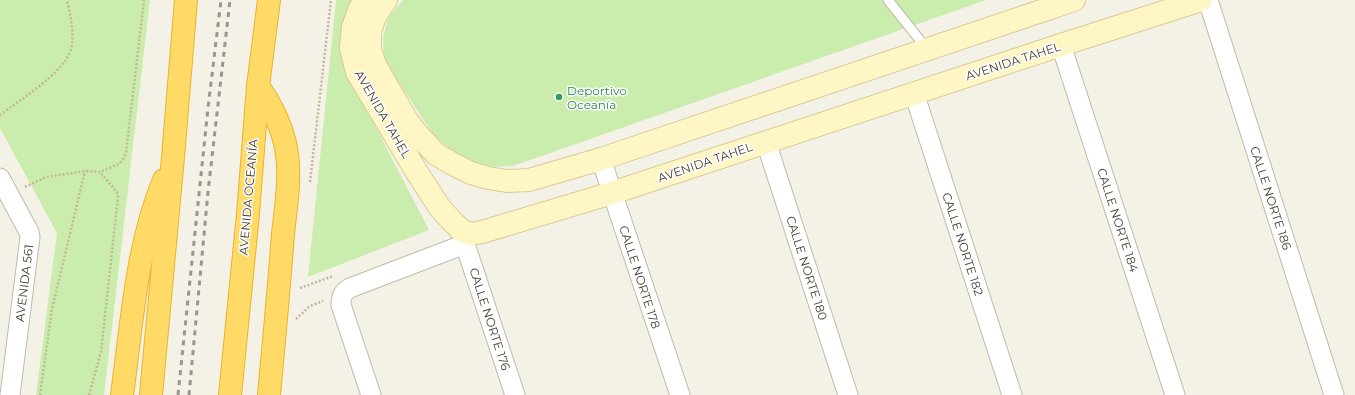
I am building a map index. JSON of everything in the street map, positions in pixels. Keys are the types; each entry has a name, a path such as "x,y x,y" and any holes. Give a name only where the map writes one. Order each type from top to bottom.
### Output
{"highway":[{"path":"152,395 174,157 186,0"},
{"name":"AVENIDA OCEANÍA","path":"230,395 248,214 258,86 269,0"},
{"path":"258,86 267,98 279,124 285,144 288,165 288,185 282,256 268,395"},
{"path":"122,395 140,265 150,218 174,157"}],"street":[{"name":"AVENIDA TAHEL","path":"366,0 360,8 353,27 351,48 357,72 440,208 468,239"},
{"name":"AVENIDA TAHEL","path":"386,0 375,16 370,32 370,49 375,65 408,122 436,154 451,163 471,173 507,181 529,180 601,159 1074,0"},
{"name":"AVENIDA TAHEL","path":"342,294 350,288 489,230 612,193 1201,0"},
{"name":"CALLE NORTE 186","path":"1208,0 1334,395"},
{"name":"CALLE NORTE 184","path":"1061,45 1175,395"},
{"name":"CALLE NORTE 182","path":"914,93 1012,395"},
{"name":"CALLE NORTE 180","path":"766,142 848,395"},
{"name":"CALLE NORTE 178","path":"601,159 680,395"},
{"name":"AVENIDA 561","path":"4,186 29,232 30,237 10,395"},
{"name":"CALLE NORTE 176","path":"468,239 515,395"},
{"path":"342,294 341,305 371,395"}],"lane":[{"path":"888,0 928,49"}],"path":[{"path":"0,115 61,67 68,55 71,49 72,24 67,0"},
{"path":"4,186 46,177 86,171 100,172 118,164 123,159 126,153 144,0"},
{"path":"310,185 331,0"},
{"path":"40,395 52,309 86,171"},
{"path":"89,395 102,352 118,197 117,192 100,172"},
{"path":"298,282 298,289 333,276"},
{"path":"293,322 310,306 342,294"}],"green space":[{"path":"0,0 150,0 104,395 36,395 57,233 0,128"},
{"path":"336,0 355,0 347,9 342,62 429,230 308,277"},
{"name":"Deportivo Oceanía","path":"403,0 986,0 513,166 489,167 458,156 433,134 384,60 383,38 388,18"}],"railway":[{"path":"178,395 208,108 221,0"},
{"path":"189,395 208,192 230,0"}],"place":[{"name":"Deportivo Oceanía","path":"559,97"}]}
